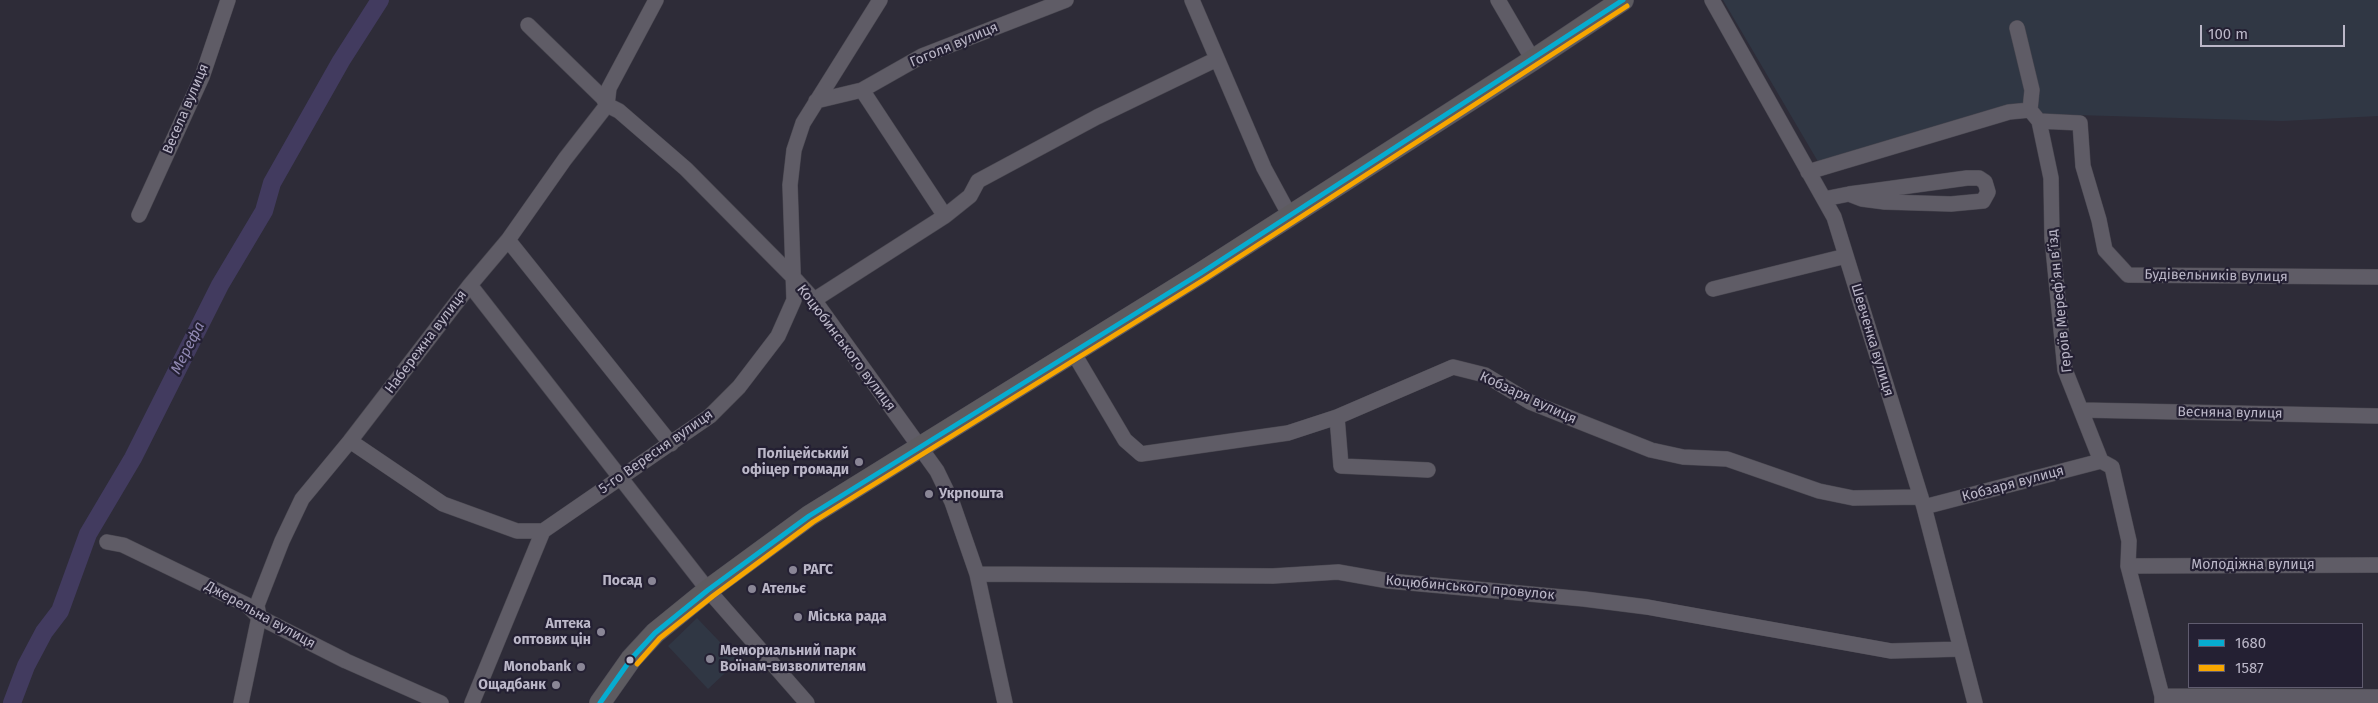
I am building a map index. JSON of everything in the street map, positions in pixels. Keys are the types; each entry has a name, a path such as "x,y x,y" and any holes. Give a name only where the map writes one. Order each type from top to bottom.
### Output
{"highway":[{"path":"600,703 642,646 708,590 809,516 1290,216 1533,60 1622,0"}],"street":[{"name":"Весела вулиця","path":"139,215 202,77 228,0"},
{"name":"Набережна вулиця","path":"242,703 259,617 257,605 302,499 350,441 470,285 508,240 565,159 607,105 609,88 656,0"},
{"name":"5-го Вересня вулиця","path":"543,531 671,444 716,410 739,387 778,336 794,300 790,185 794,150 803,123 880,0"},
{"name":"Гоголя вулиця","path":"816,101 862,90 922,56 1066,0"},
{"path":"1192,0 1264,168 1290,216"},
{"path":"1498,0 1533,60"},
{"name":"Шевченка вулиця","path":"1712,0 1834,218 1923,502 1974,703"},
{"name":"Коцюбинського вулиця","path":"528,25 603,98 607,105 619,111 686,169 794,278 814,300 937,471 952,502 976,574 1005,703"},
{"name":"Героїв Мерефʼян вʼїзд","path":"2017,28 2032,90 2034,116 2051,178 2052,238 2065,370 2101,461 2112,467 2130,541 2128,566 2162,699"},
{"path":"814,300 945,216 970,196 978,181 1097,117 1217,59"},
{"path":"862,90 945,216"},
{"path":"1808,172 2009,112 2034,116"},
{"name":"Будівельників вулиця","path":"2034,116 2080,123 2083,166 2099,220 2105,250 2128,275 2378,277"},
{"path":"1824,199 1849,194 1967,178 1979,178 1985,182 1988,192 1984,201 1951,204 1885,202 1862,199 1849,194"},
{"path":"508,240 671,444"},
{"path":"1713,289 1846,256"},
{"path":"470,285 708,590 807,703"},
{"name":"Кобзаря вулиця","path":"1073,352 1125,440 1141,454 1288,433 1337,417 1454,368 1485,376 1530,402 1651,450 1683,457 1727,459 1819,491 1853,498 1923,502 2101,461"},
{"name":"Весняна вулиця","path":"2081,410 2378,416"},
{"path":"1337,417 1341,466 1428,470"},
{"path":"350,441 443,504 517,531 543,531 472,703"},
{"name":"Джерельна вулиця","path":"107,542 122,545 247,605 259,617 346,661 441,703"},
{"name":"Молодіжна вулиця","path":"2128,566 2378,564"},
{"name":"Коцюбинського провулок","path":"976,574 1273,576 1338,572 1389,581 1584,599 1647,607 1891,651 1961,649"},
{"path":"2162,699 2378,697"}],"shaded area":[{"path":"1723,0 2378,0 2378,116 2283,121 2041,114 2030,103 1820,165"},
{"path":"697,618 738,661 708,689 668,646"}],"waterway":[{"name":"Мерефа","path":"12,703 26,666 44,632 60,611 88,534 133,458 220,285 264,211 272,183 341,61 380,0"}],"transit line":[{"name":"1680","path":"600,703 631,659 655,633 708,590 809,516 1201,273 1623,0"},
{"name":"1587","path":"637,664 660,638 813,522 1205,279 1627,6"}],"place":[{"name":"Поліцейський офіцер громади","path":"859,462"},
{"name":"Укрпошта","path":"929,494"},
{"name":"РАГС","path":"793,570"},
{"name":"Посад","path":"652,581"},
{"name":"Ательє","path":"752,589"},
{"name":"Міська рада","path":"798,617"},
{"name":"Аптека оптових цін","path":"601,632"},
{"name":"Мемориальний парк Воїнам-визволителям","path":"710,659"},
{"name":"Monobank","path":"581,667"},
{"name":"Ощадбанк","path":"556,685"}]}
